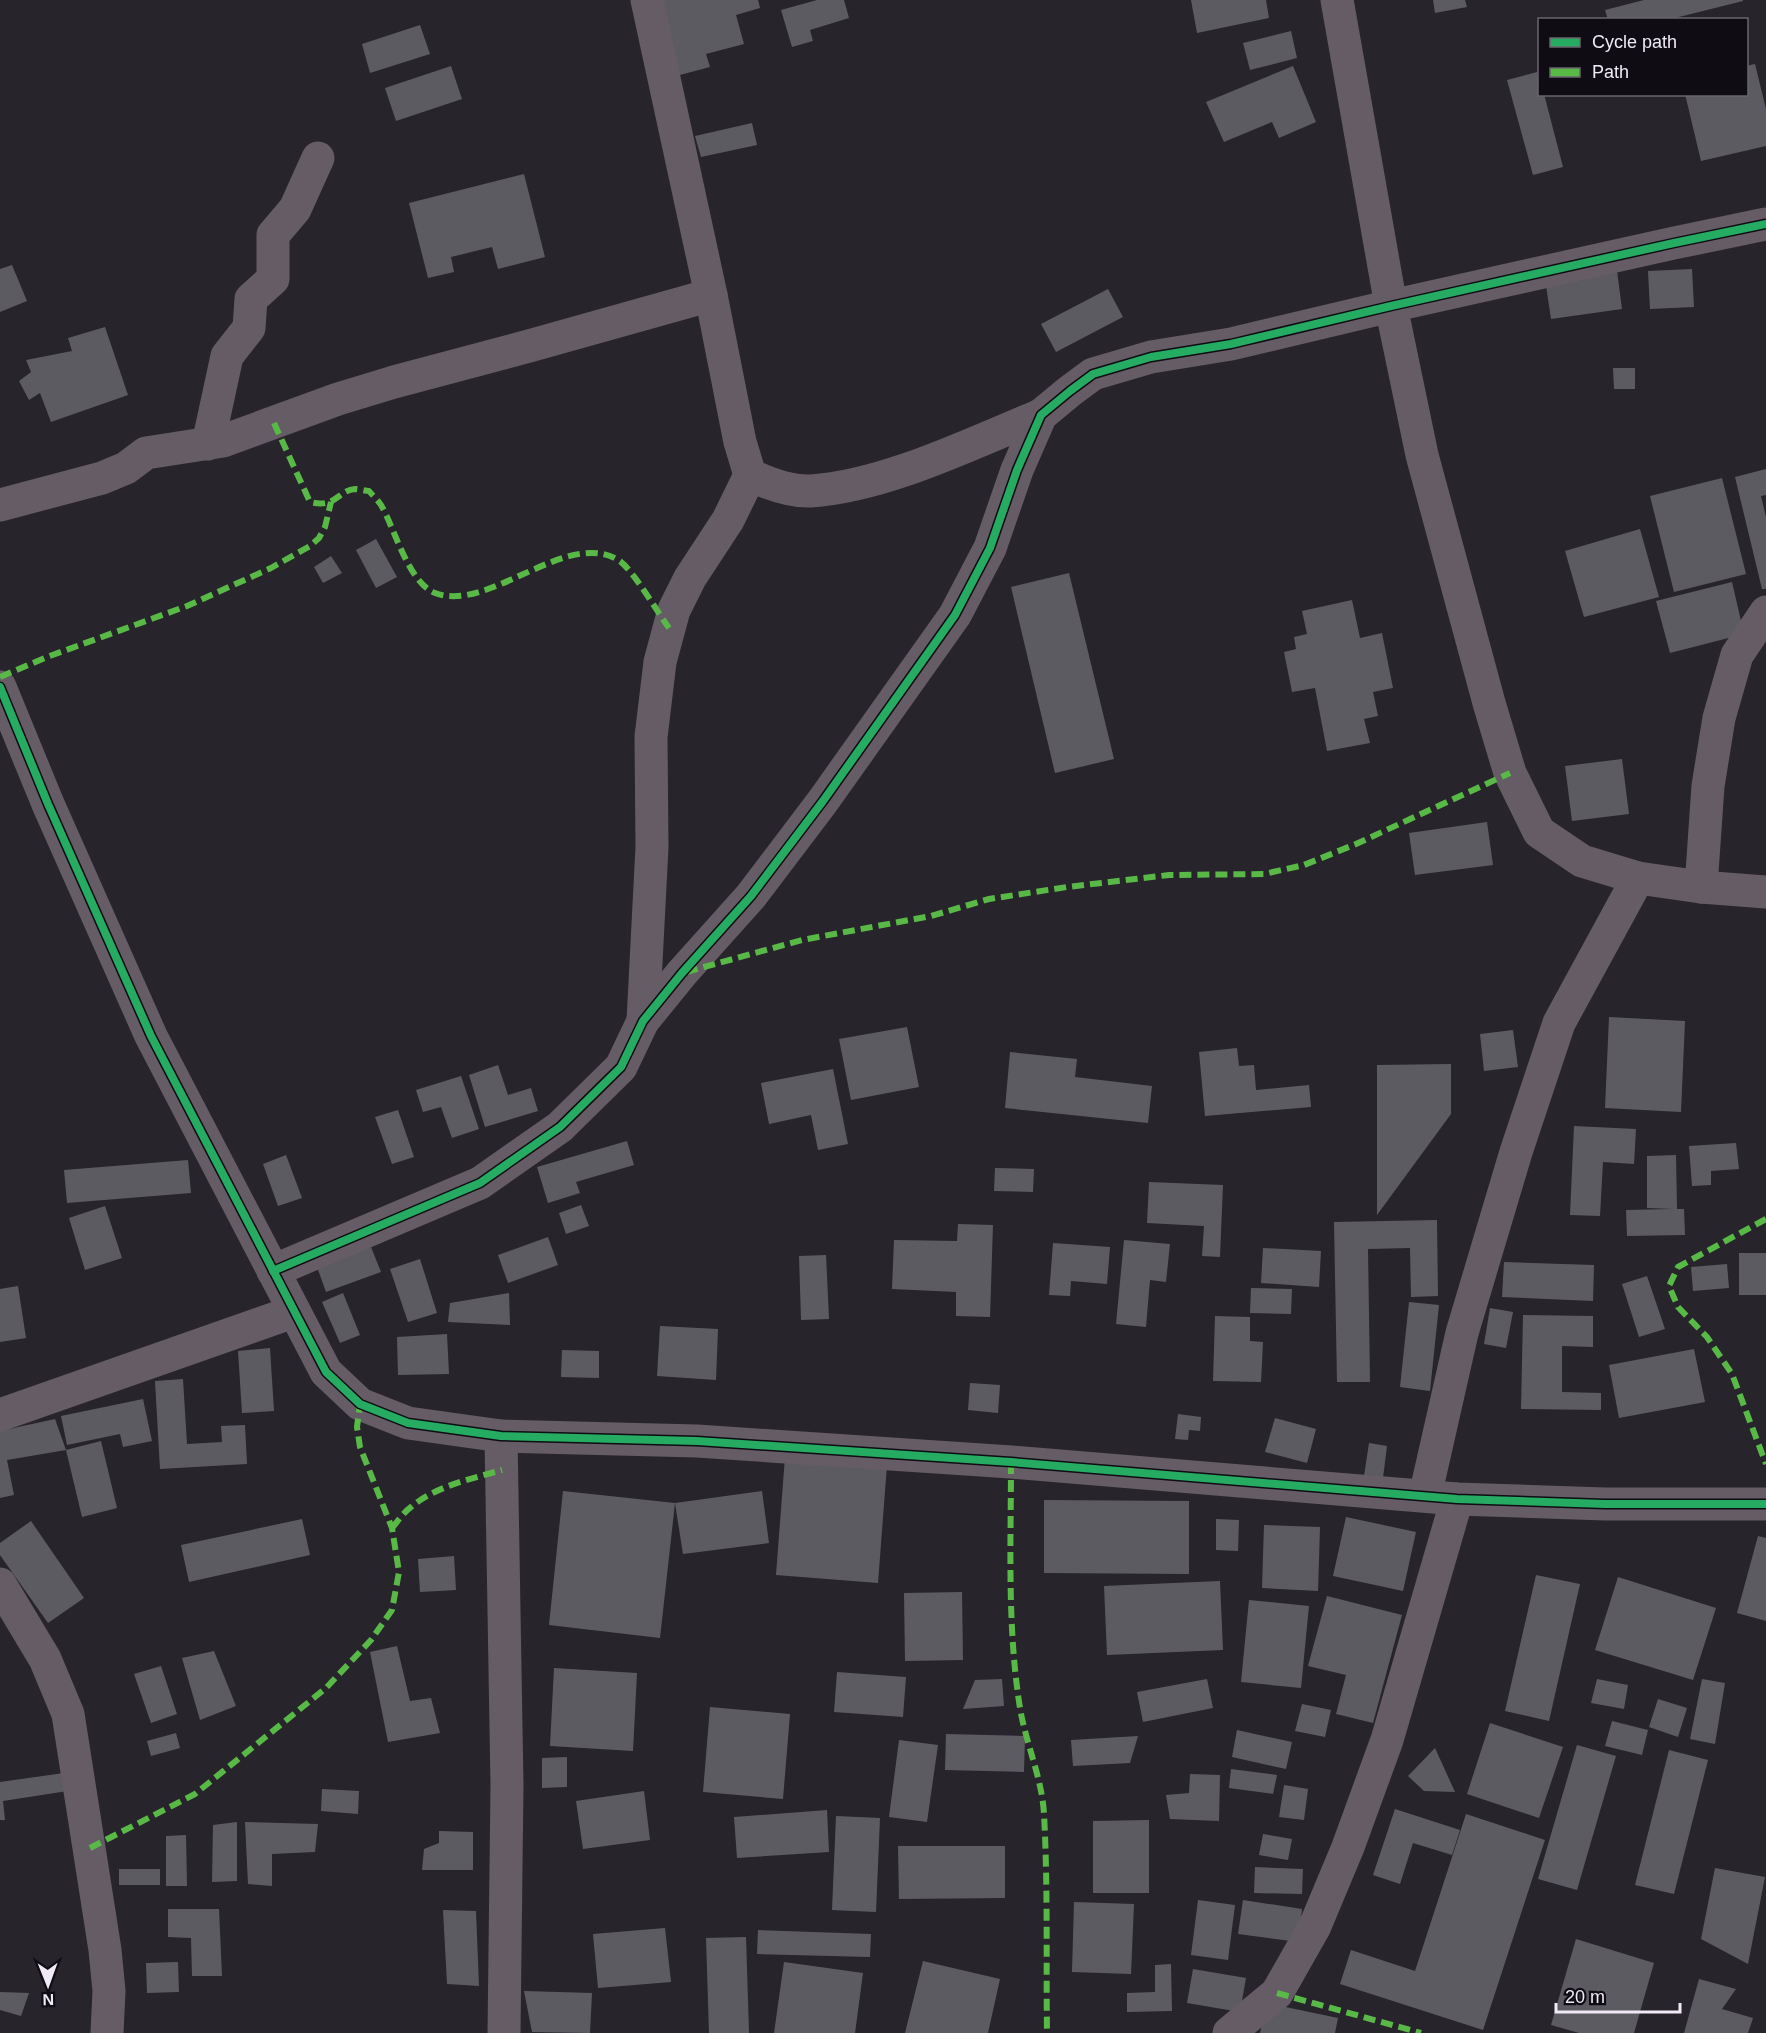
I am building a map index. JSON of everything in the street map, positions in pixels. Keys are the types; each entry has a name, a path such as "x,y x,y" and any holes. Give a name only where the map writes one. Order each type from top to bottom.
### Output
{"street":[{"path":"643,1022 651,847 651,737 660,662 674,610 690,578 728,520 750,475 740,442 711,295 646,0"},
{"path":"1337,0 1390,306 1422,455 1510,773 1539,832 1582,861 1638,878 1701,887 1766,892"},
{"path":"208,444 227,356 249,328 251,298 273,279 273,235 295,209 318,159"},
{"path":"750,475 777,487 810,491 872,481 947,454 1041,415 1093,374 1151,357 1231,344 1390,306 1766,224"},
{"path":"0,505 102,478 126,468 146,453 223,441 338,399 394,382 711,295"},
{"path":"273,1271 480,1183 560,1127 621,1067 643,1022 682,973 751,896 823,801 955,615 990,548 1017,470 1041,415"},
{"path":"1701,887 1707,786 1719,718 1737,655 1766,612"},
{"path":"0,687 48,804 151,1036 326,1372 360,1404 408,1423 501,1436 697,1441 1023,1463 1456,1499 1605,1504 1766,1504"},
{"path":"1425,1496 1462,1333 1516,1152 1559,1023 1638,878"},
{"path":"0,1415 293,1312"},
{"path":"501,1436 507,1785 504,2033"},
{"path":"1229,2033 1277,1993 1315,1926 1348,1847 1387,1740 1456,1499"},
{"path":"0,1584 45,1659 68,1714 105,1950 109,1991 107,2033"}],"building":[{"path":"655,0 758,0 760,8 736,15 744,44 706,54 710,67 676,76"},
{"path":"817,0 844,0 849,18 810,30 813,41 792,47 781,10"},
{"path":"1191,0 1266,0 1269,18 1197,33"},
{"path":"1433,0 1465,0 1467,7 1435,13"},
{"path":"1644,0 1743,0 1675,18 1607,18 1605,10"},
{"path":"420,25 430,54 370,73 362,44"},
{"path":"1291,31 1297,58 1250,70 1243,43"},
{"path":"1755,64 1766,109 1766,146 1701,161 1685,96 1748,96 1748,66"},
{"path":"451,66 462,99 396,121 385,88"},
{"path":"1293,66 1316,122 1279,138 1272,122 1224,142 1206,102"},
{"path":"1537,72 1538,96 1545,96 1563,167 1533,175 1507,80"},
{"path":"752,123 757,145 701,157 695,136"},
{"path":"524,174 545,257 498,269 492,247 451,257 454,272 428,278 409,203"},
{"path":"1616,263 1622,309 1551,319 1544,272"},
{"path":"12,265 27,301 0,312 0,269"},
{"path":"1692,269 1694,307 1650,309 1648,271"},
{"path":"1108,289 1123,317 1056,352 1041,324"},
{"path":"105,327 128,395 51,422 40,393 29,400 19,381 31,372 26,360 72,351 68,338"},
{"path":"1613,368 1635,368 1635,389 1614,389"},
{"path":"1766,469 1766,495 1761,496 1766,517 1766,589 1762,589 1735,477"},
{"path":"1722,478 1746,574 1674,592 1650,496"},
{"path":"1640,529 1659,597 1584,617 1565,551"},
{"path":"376,539 397,577 376,588 356,550"},
{"path":"331,556 342,573 323,583 314,567"},
{"path":"1069,573 1114,759 1055,773 1011,587"},
{"path":"1732,582 1744,634 1670,653 1656,601"},
{"path":"1352,600 1360,638 1382,633 1393,688 1373,692 1378,716 1364,719 1370,743 1327,751 1315,688 1292,692 1284,652 1296,649 1294,637 1307,634 1302,611"},
{"path":"1622,759 1629,814 1572,821 1565,766"},
{"path":"1487,822 1493,865 1415,875 1409,833"},
{"path":"1609,1017 1685,1021 1681,1112 1605,1108"},
{"path":"907,1027 919,1087 851,1100 839,1039"},
{"path":"1513,1030 1518,1067 1484,1071 1480,1034"},
{"path":"1237,1048 1239,1066 1254,1065 1256,1090 1309,1085 1311,1107 1205,1116 1199,1052"},
{"path":"1010,1052 1077,1059 1075,1077 1152,1086 1148,1123 1005,1108"},
{"path":"1451,1064 1451,1114 1377,1215 1377,1065"},
{"path":"498,1065 508,1095 531,1088 538,1111 485,1127 469,1075"},
{"path":"833,1069 848,1144 818,1150 811,1115 769,1124 761,1083"},
{"path":"461,1076 479,1129 452,1138 441,1107 423,1112 416,1090"},
{"path":"398,1110 414,1157 392,1164 375,1117"},
{"path":"1574,1126 1636,1129 1634,1164 1603,1162 1600,1216 1570,1215"},
{"path":"627,1141 634,1165 576,1182 580,1193 548,1203 537,1167"},
{"path":"1736,1143 1739,1169 1711,1171 1711,1185 1692,1186 1689,1146"},
{"path":"286,1155 302,1198 278,1206 263,1164"},
{"path":"1676,1155 1677,1209 1684,1209 1685,1235 1627,1236 1626,1210 1673,1209 1647,1208 1647,1156"},
{"path":"188,1160 191,1193 67,1203 64,1170"},
{"path":"995,1168 1034,1169 1033,1192 994,1191"},
{"path":"1149,1182 1223,1185 1220,1257 1202,1256 1204,1226 1147,1223"},
{"path":"581,1205 589,1226 566,1234 559,1213"},
{"path":"105,1206 122,1258 85,1270 69,1218"},
{"path":"1437,1220 1438,1296 1411,1297 1410,1248 1368,1249 1370,1382 1337,1382 1334,1222"},
{"path":"958,1224 993,1225 990,1317 956,1316 956,1292 892,1289 894,1240 957,1241"},
{"path":"548,1237 558,1265 508,1283 498,1255"},
{"path":"1124,1240 1170,1244 1166,1282 1150,1280 1146,1327 1116,1324"},
{"path":"1053,1243 1110,1247 1107,1284 1071,1281 1070,1296 1049,1295"},
{"path":"371,1247 381,1272 326,1292 317,1267"},
{"path":"1263,1248 1321,1251 1319,1287 1261,1283"},
{"path":"1739,1253 1766,1253 1766,1295 1739,1295"},
{"path":"826,1255 829,1319 801,1320 799,1256"},
{"path":"420,1259 437,1313 408,1322 390,1269"},
{"path":"1504,1262 1594,1265 1593,1301 1502,1297"},
{"path":"1727,1264 1729,1288 1693,1291 1691,1267"},
{"path":"1647,1276 1665,1329 1639,1337 1622,1284"},
{"path":"18,1286 26,1338 0,1342 0,1289"},
{"path":"1251,1288 1292,1289 1291,1314 1250,1313"},
{"path":"343,1293 360,1335 340,1343 322,1302"},
{"path":"509,1293 510,1325 448,1322 450,1303"},
{"path":"1409,1302 1439,1305 1430,1391 1400,1387"},
{"path":"1490,1308 1513,1312 1506,1348 1484,1344"},
{"path":"1523,1315 1593,1316 1593,1347 1562,1346 1562,1392 1601,1393 1601,1410 1521,1409"},
{"path":"1215,1316 1250,1317 1250,1341 1263,1342 1261,1382 1213,1381"},
{"path":"660,1326 718,1329 716,1380 657,1376"},
{"path":"447,1334 449,1374 398,1375 397,1337"},
{"path":"270,1348 274,1411 242,1413 238,1351"},
{"path":"1694,1349 1705,1402 1619,1418 1609,1365"},
{"path":"562,1350 599,1351 599,1378 561,1377"},
{"path":"183,1379 187,1444 222,1442 221,1426 245,1425 247,1464 160,1469 155,1381"},
{"path":"970,1383 1000,1385 998,1413 968,1410"},
{"path":"143,1399 152,1441 123,1447 120,1434 67,1445 61,1416"},
{"path":"1178,1414 1201,1417 1200,1431 1189,1430 1188,1440 1175,1439"},
{"path":"1275,1418 1316,1429 1307,1463 1265,1452"},
{"path":"55,1419 66,1450 7,1460 14,1495 0,1498 0,1431"},
{"path":"101,1441 117,1508 82,1517 66,1450"},
{"path":"1369,1443 1387,1446 1383,1478 1364,1476"},
{"path":"785,1457 887,1465 878,1583 776,1575"},
{"path":"563,1491 675,1503 660,1638 549,1625"},
{"path":"762,1491 769,1543 683,1554 675,1503"},
{"path":"1044,1500 1189,1501 1189,1574 1044,1573"},
{"path":"1346,1517 1416,1532 1403,1591 1333,1576"},
{"path":"302,1519 310,1555 189,1582 181,1545"},
{"path":"1216,1519 1239,1520 1238,1551 1216,1550"},
{"path":"31,1521 84,1598 48,1623 0,1555 0,1543"},
{"path":"1264,1525 1320,1527 1318,1591 1262,1588"},
{"path":"1758,1536 1766,1538 1766,1621 1737,1613"},
{"path":"454,1556 456,1590 420,1592 418,1559"},
{"path":"1536,1575 1580,1584 1549,1721 1505,1711"},
{"path":"1618,1577 1716,1608 1693,1680 1595,1650"},
{"path":"1220,1581 1223,1650 1107,1655 1104,1586"},
{"path":"962,1592 963,1660 905,1661 904,1593"},
{"path":"1327,1596 1402,1615 1373,1723 1336,1714 1346,1675 1308,1666"},
{"path":"1249,1600 1309,1606 1301,1688 1241,1682"},
{"path":"397,1646 410,1701 431,1698 440,1733 388,1742 370,1652"},
{"path":"214,1651 236,1706 200,1720 182,1658"},
{"path":"161,1666 177,1714 151,1723 134,1674"},
{"path":"554,1668 637,1673 633,1751 550,1746"},
{"path":"837,1672 906,1677 903,1717 834,1712"},
{"path":"1002,1679 1004,1706 963,1709 975,1680"},
{"path":"1207,1679 1213,1708 1143,1722 1137,1692"},
{"path":"1597,1679 1628,1685 1624,1709 1591,1703"},
{"path":"1702,1679 1725,1683 1715,1744 1690,1739"},
{"path":"1658,1699 1687,1708 1678,1737 1649,1727"},
{"path":"1302,1704 1331,1710 1325,1737 1295,1731"},
{"path":"710,1707 790,1714 783,1799 703,1792"},
{"path":"1612,1721 1648,1730 1642,1755 1605,1746"},
{"path":"1490,1723 1563,1747 1539,1818 1467,1794"},
{"path":"1237,1730 1292,1742 1286,1769 1232,1757"},
{"path":"176,1733 180,1748 151,1756 147,1741"},
{"path":"946,1734 1025,1736 1024,1772 945,1770"},
{"path":"1138,1736 1130,1763 1073,1766 1071,1740"},
{"path":"899,1740 938,1745 927,1822 889,1817"},
{"path":"1577,1745 1616,1756 1577,1890 1538,1879"},
{"path":"1435,1748 1455,1792 1424,1791 1408,1776"},
{"path":"1669,1750 1708,1760 1674,1894 1635,1885"},
{"path":"567,1757 567,1787 542,1788 542,1758"},
{"path":"1231,1769 1277,1775 1273,1794 1229,1788"},
{"path":"71,1772 74,1790 3,1801 5,1820 0,1820 0,1782"},
{"path":"1190,1774 1220,1775 1219,1821 1170,1819 1166,1795 1189,1793"},
{"path":"1284,1785 1308,1789 1304,1820 1279,1817"},
{"path":"322,1789 359,1791 358,1814 321,1811"},
{"path":"644,1791 650,1840 583,1849 576,1801"},
{"path":"1395,1809 1460,1830 1452,1855 1413,1843 1400,1884 1373,1875"},
{"path":"827,1810 829,1852 737,1858 734,1817"},
{"path":"1466,1814 1545,1840 1483,2030 1340,1984 1351,1950 1415,1971"},
{"path":"836,1816 880,1818 876,1912 832,1910"},
{"path":"1149,1820 1149,1893 1093,1893 1093,1821"},
{"path":"237,1822 237,1881 212,1882 213,1825"},
{"path":"245,1822 318,1824 315,1852 272,1854 272,1886 248,1884"},
{"path":"439,1831 473,1832 473,1870 422,1870 424,1849 439,1843"},
{"path":"1263,1834 1292,1839 1288,1860 1259,1855"},
{"path":"186,1835 187,1886 166,1886 166,1836"},
{"path":"898,1846 1005,1846 1005,1898 899,1899"},
{"path":"1255,1867 1303,1869 1302,1894 1254,1893"},
{"path":"1715,1868 1765,1877 1748,1964 1701,1939"},
{"path":"119,1869 160,1869 160,1885 119,1885"},
{"path":"1198,1900 1235,1905 1228,1960 1191,1955"},
{"path":"1243,1900 1302,1909 1298,1942 1238,1934"},
{"path":"1074,1902 1134,1904 1131,1974 1072,1972"},
{"path":"168,1909 219,1909 222,1976 192,1976 191,1938 168,1937"},
{"path":"443,1910 476,1911 479,1986 447,1984"},
{"path":"665,1928 671,1982 598,1988 593,1934"},
{"path":"758,1930 871,1934 870,1957 757,1954"},
{"path":"746,1937 749,2033 709,2033 706,1938"},
{"path":"1576,1939 1654,1963 1634,2033 1579,2033 1551,2025"},
{"path":"923,1961 1000,1979 988,2033 905,2033"},
{"path":"178,1962 179,1992 147,1993 146,1963"},
{"path":"784,1962 863,1973 855,2033 774,2033"},
{"path":"1171,1964 1172,2011 1127,2012 1127,1993 1155,1992 1155,1965"},
{"path":"1193,1969 1246,1978 1240,2012 1187,2003"},
{"path":"1699,1979 1736,1989 1722,2009 1753,2018 1748,2033 1684,2033"},
{"path":"524,1991 592,1993 590,2033 532,2032"},
{"path":"0,1992 29,1993 21,2016 0,2010"},
{"path":"1267,2003 1338,2018 1335,2033 1260,2033"}],"marked path":[{"path":"274,423 310,502 326,503 349,490 369,491 381,505 403,554 417,578 435,593 456,596 480,592 554,561 578,554 601,554 621,562 626,567 669,628"},
{"path":"0,677 47,657 187,606 271,568 310,546 319,538 325,527 331,502"},
{"path":"686,972 802,940 931,916 989,899 1169,875 1264,874 1304,865 1356,844 1510,773"},
{"path":"1766,1219 1678,1267 1669,1286 1678,1307 1707,1337 1732,1374 1766,1464"},
{"path":"90,1848 195,1794 326,1688 371,1640 392,1610 399,1572 392,1528 360,1447 357,1427 360,1404"},
{"path":"1011,1462 1013,1647 1020,1708 1040,1787 1044,1814 1047,2033"},
{"path":"392,1528 408,1509 431,1494 454,1484 502,1470"},
{"path":"1277,1993 1421,2033"}],"cycle path":[{"path":"273,1271 480,1183 560,1127 621,1067 643,1021 682,973 751,896 823,801 955,615 990,548 1017,470 1041,415 1093,374 1151,357 1231,344 1391,306 1766,224"},
{"path":"0,687 48,804 151,1036 326,1372 360,1404 408,1423 501,1436 697,1441 1011,1462 1457,1499 1605,1504 1766,1504"}]}
